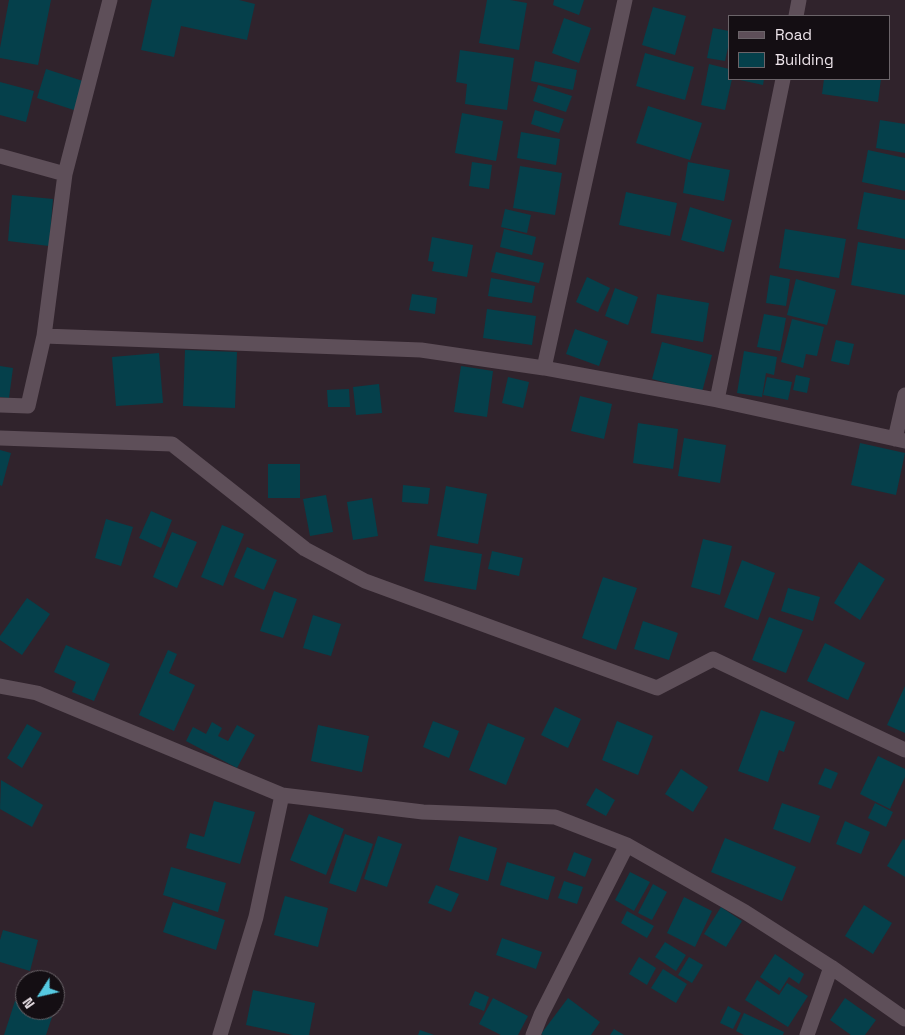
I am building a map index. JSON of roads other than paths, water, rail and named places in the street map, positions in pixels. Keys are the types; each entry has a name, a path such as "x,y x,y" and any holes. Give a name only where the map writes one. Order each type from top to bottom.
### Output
{"street":[{"path":"0,405 28,406 44,336 65,174 110,0"},
{"path":"544,368 625,0"},
{"path":"796,15 799,0"},
{"path":"717,400 783,80"},
{"path":"0,156 65,174"},
{"path":"44,336 421,350 544,368 717,400 900,440 905,395"},
{"path":"0,438 172,444 305,549 365,581 657,688 713,659 905,750"},
{"path":"0,686 37,693 282,795 423,812 554,817 627,845 745,912 831,966 905,1019"},
{"path":"220,1035 256,917 282,795"},
{"path":"533,1035 541,1015 627,845"},
{"path":"807,1035 831,966"}]}
